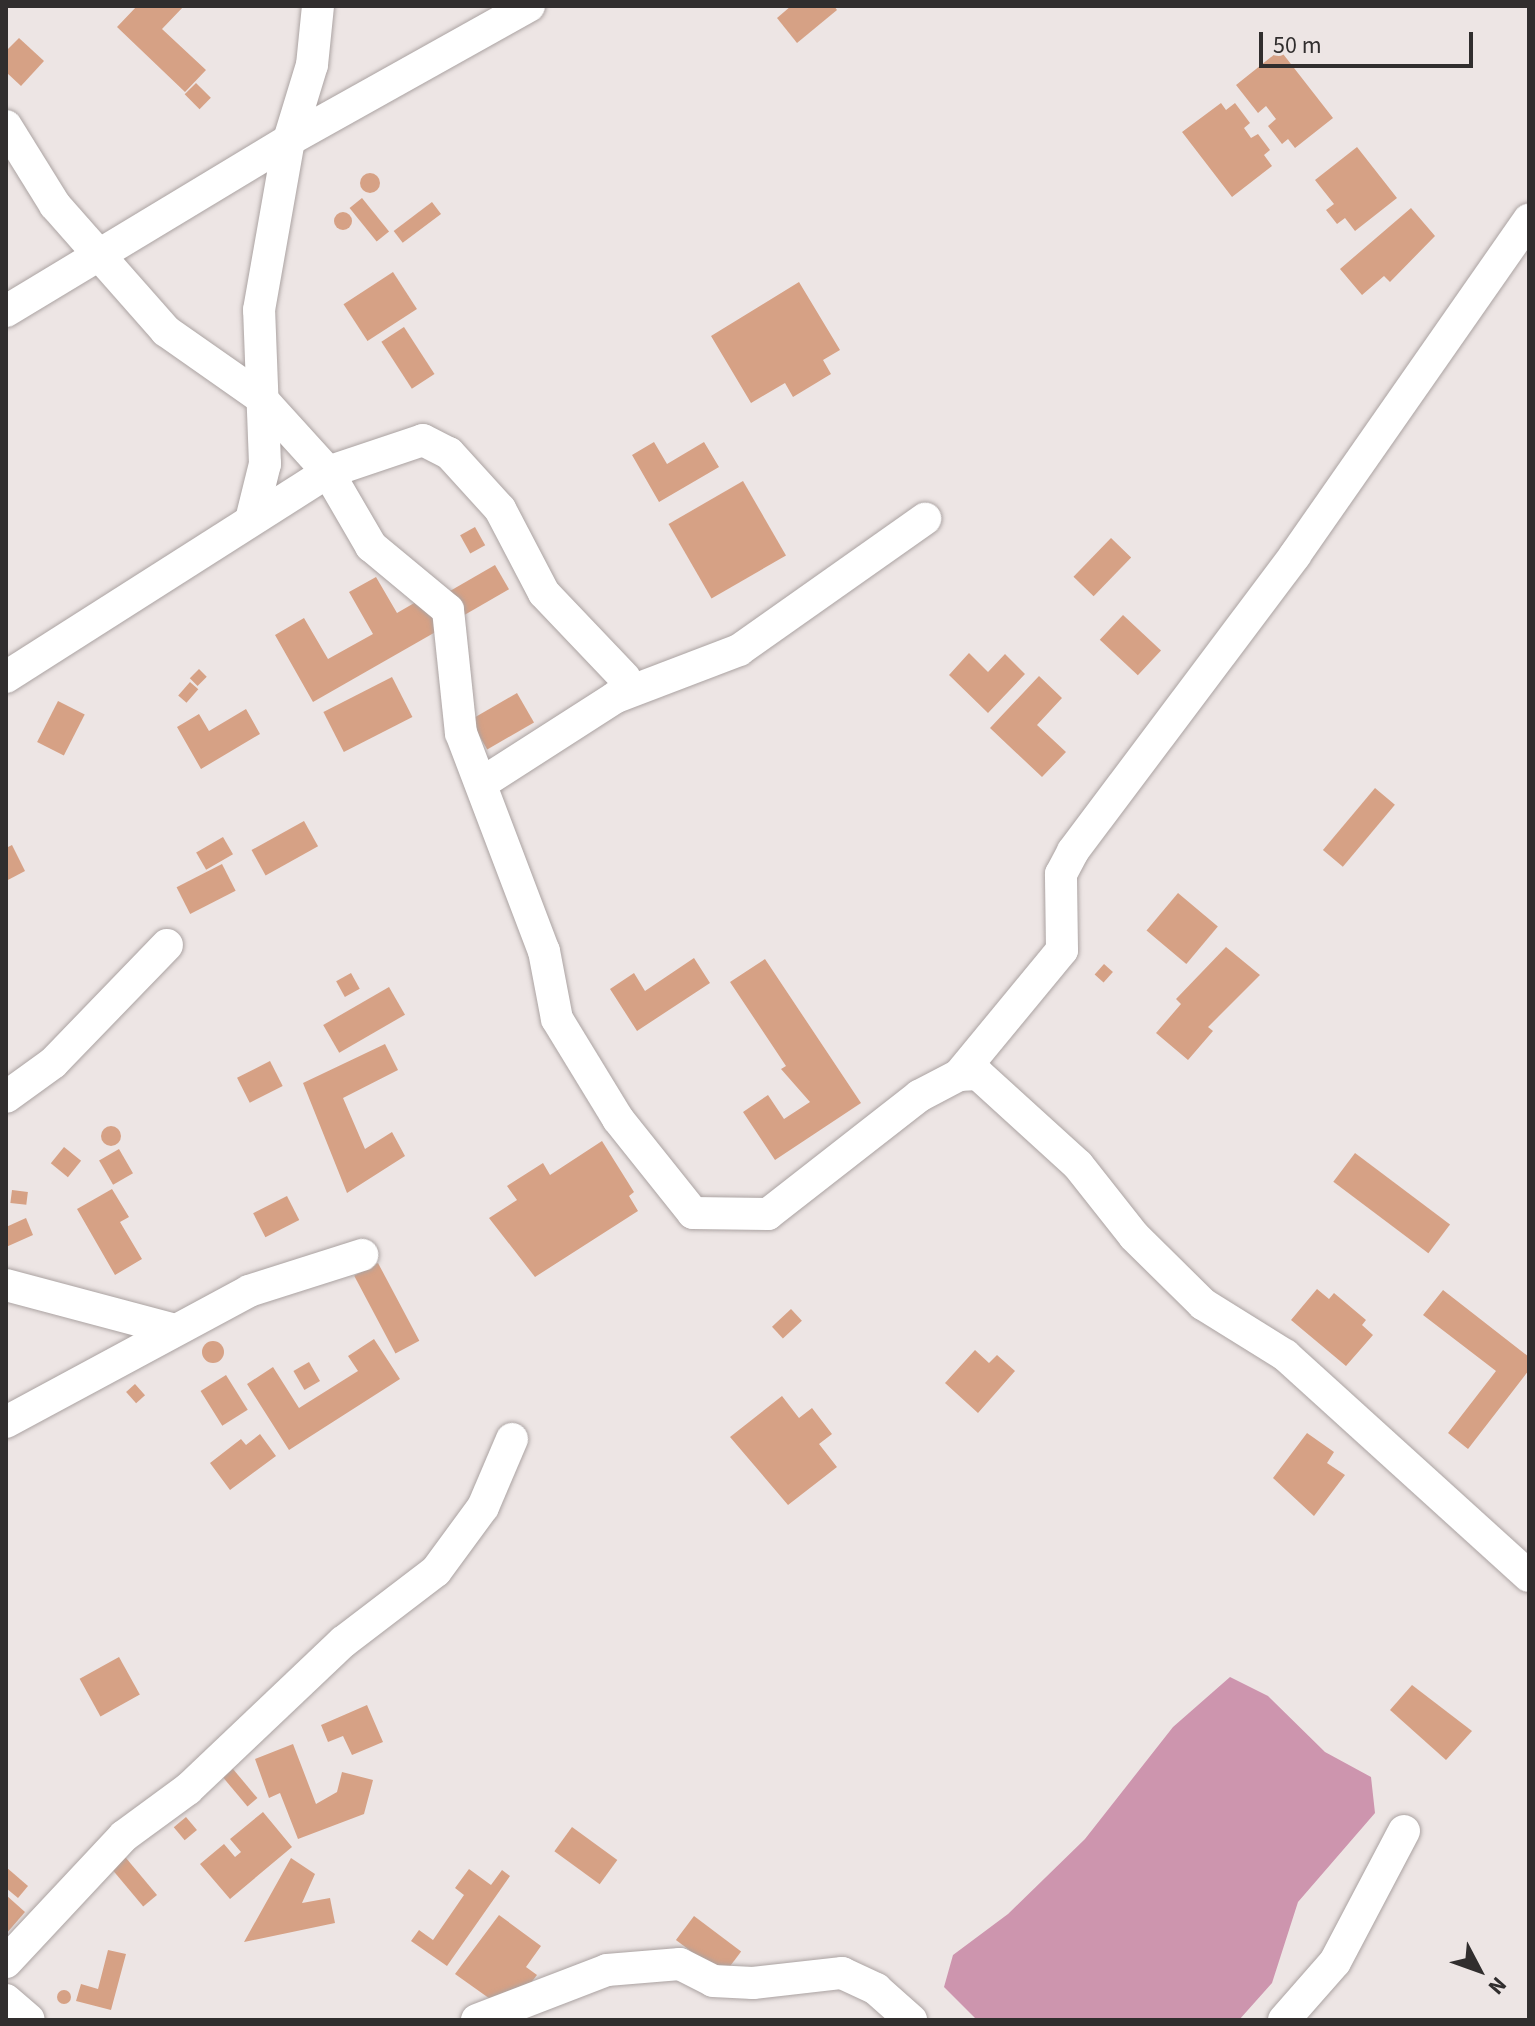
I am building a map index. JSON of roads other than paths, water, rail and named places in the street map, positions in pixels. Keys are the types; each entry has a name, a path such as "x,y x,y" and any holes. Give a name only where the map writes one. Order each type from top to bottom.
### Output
{"street":[{"path":"251,520 265,464 259,396 259,310 289,140 312,65 318,6"},
{"path":"6,311 289,140 529,6"},
{"path":"6,126 55,205 166,331 259,396 328,472 371,546 448,610 461,733 544,951 557,1019 618,1119 693,1213 768,1214 919,1096 959,1075 1062,950 1061,874 1073,851 1295,555 1529,220"},
{"path":"6,677 328,472 423,440 449,453 500,509 544,593 625,678"},
{"path":"482,783 616,697 739,650 925,519"},
{"path":"6,1097 53,1063 167,945"},
{"path":"959,1075 978,1074 1029,1116 1203,1304 1285,1355 1529,1576"},
{"path":"6,1422 249,1291 362,1255"},
{"path":"6,1285 175,1330"},
{"path":"6,1962 124,1836 188,1789 343,1642 436,1571 483,1507 512,1439"},
{"path":"1284,2020 1335,1962 1404,1831"},
{"path":"477,2020 607,1970 680,1964 713,1981 753,1983 842,1973 876,1989 911,2020"},
{"path":"6,2000 29,2020"}]}
